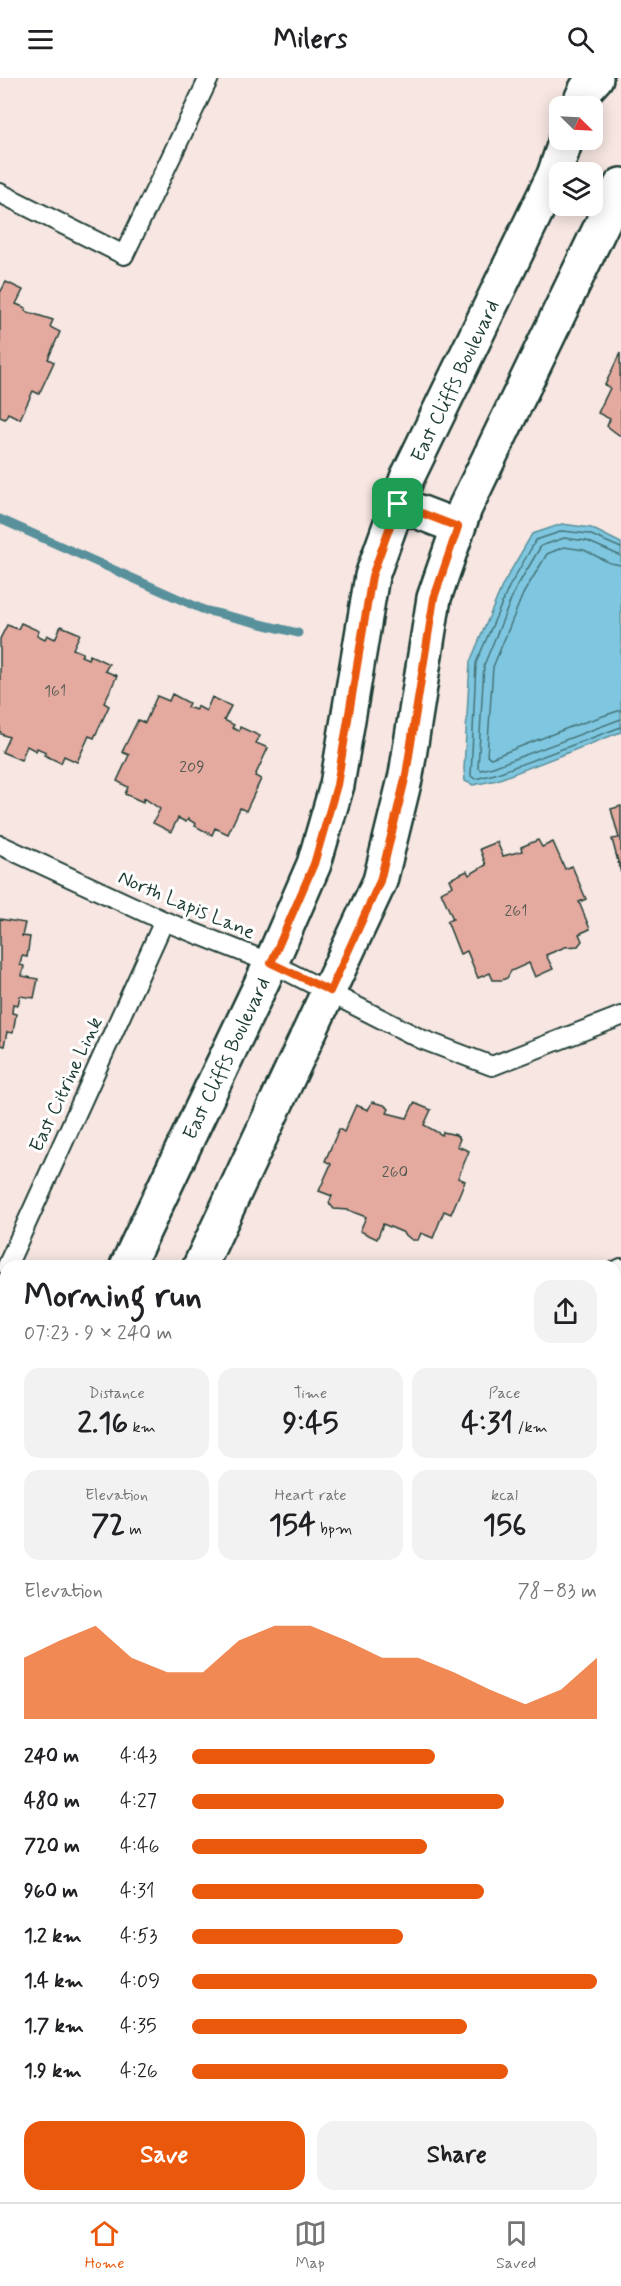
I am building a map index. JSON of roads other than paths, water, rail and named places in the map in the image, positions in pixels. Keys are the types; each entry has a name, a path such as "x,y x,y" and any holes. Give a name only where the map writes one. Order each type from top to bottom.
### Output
{"street":[{"path":"583,96 596,78"},
{"name":"East Cliffs Boulevard","path":"130,1260 271,963 314,864 337,785 372,576 407,478 549,192"},
{"path":"203,1260 380,881 406,775 434,598 458,527 612,197"},
{"path":"398,504 458,527"}],"lane":[{"path":"0,193 124,255 208,78"},
{"name":"North Lapis Lane","path":"0,844 164,921 271,963 330,991 421,1040 492,1066 621,1016"},
{"name":"East Citrine Link","path":"9,1260 164,921"}],"water":[{"path":"562,524 591,528 621,543 621,732 497,780 473,785 465,781 464,769 470,662 503,584 532,534"}],"waterway":[{"path":"0,519 204,610 298,633"}]}
